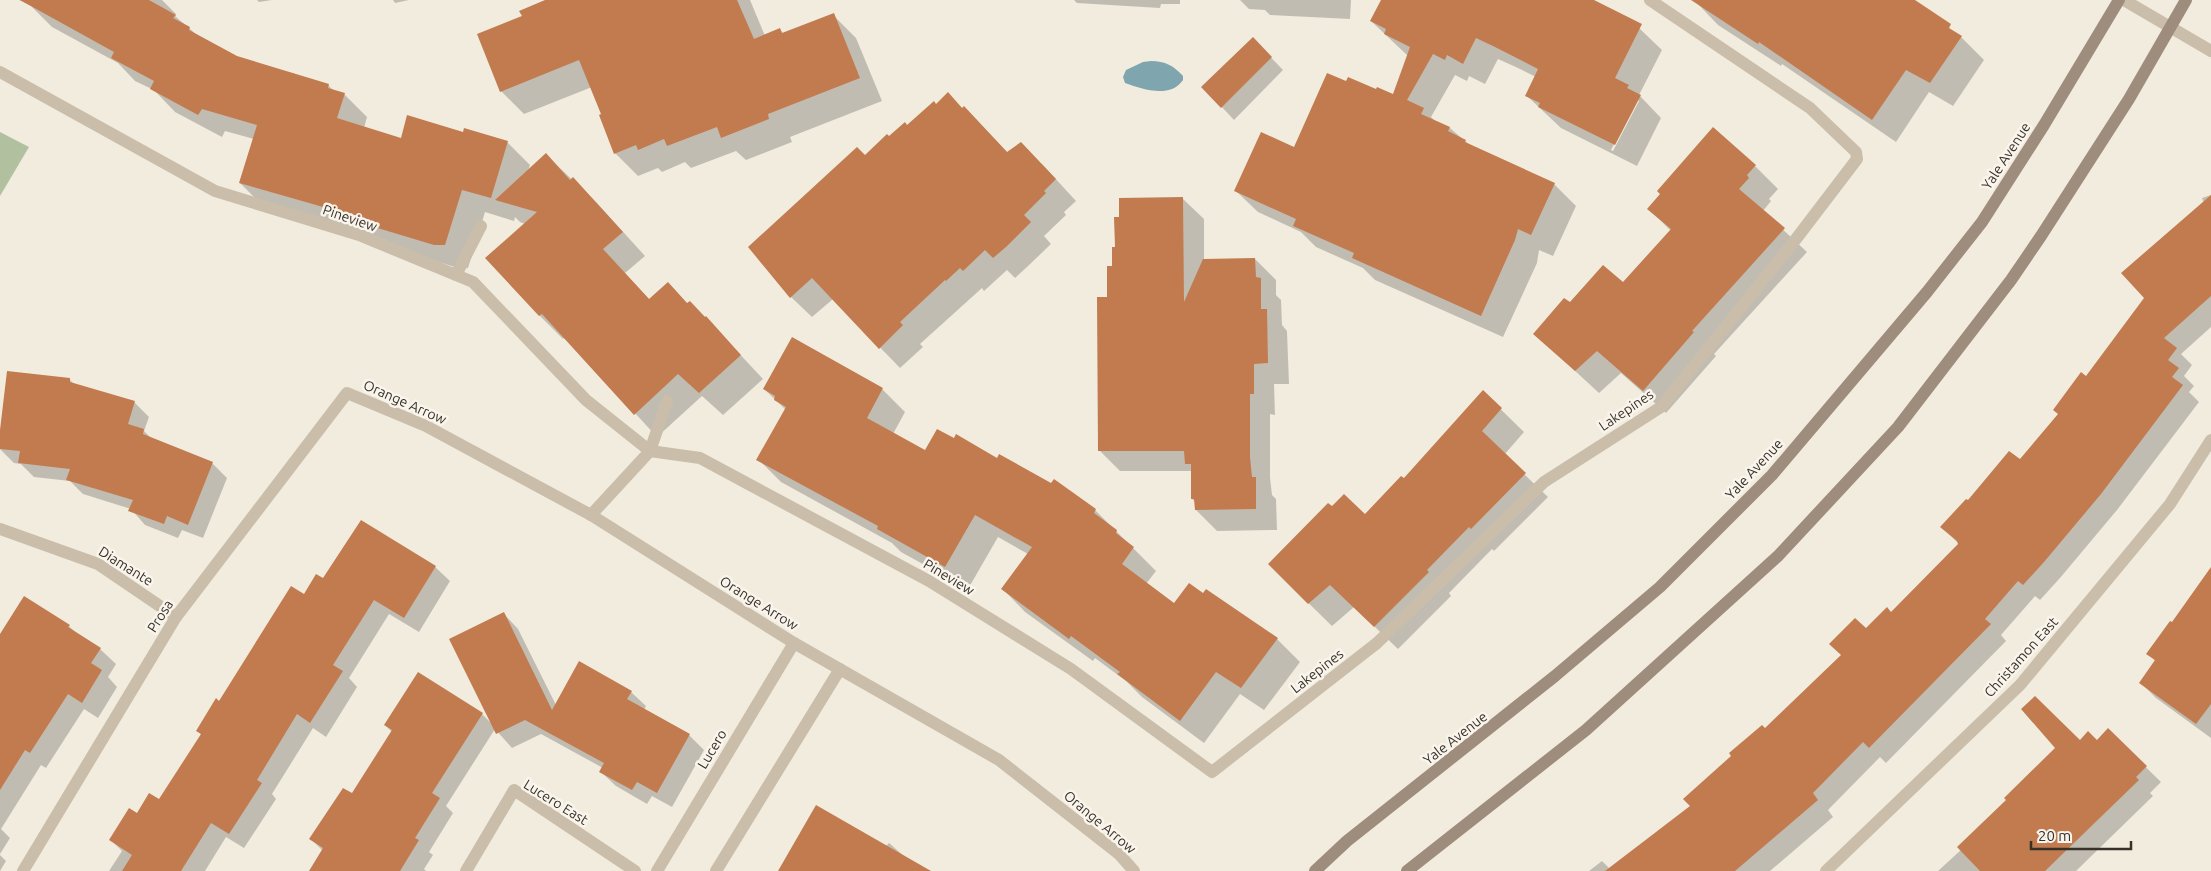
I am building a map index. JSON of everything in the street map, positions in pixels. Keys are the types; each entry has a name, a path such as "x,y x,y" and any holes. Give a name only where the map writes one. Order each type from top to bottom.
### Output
{"main road":[{"name":"Yale Avenue","path":"1315,871 1347,841 1541,688 1660,587 1772,475 1928,292 1982,222 2044,125 2119,0"},
{"path":"1407,871 1594,723 1778,556 1898,427 2011,280 2036,244 2129,99 2186,0"}],"street":[{"name":"Lakepines","path":"1212,772 1377,643 1544,482 1661,407 1796,239 1857,159 1856,152 1810,108 1650,0"},
{"path":"2124,0 2211,51"},
{"name":"Pineview","path":"0,72 215,191 359,235 473,282 586,400 650,451 700,458 929,581 1071,669 1212,772"},
{"path":"456,275 481,226"},
{"name":"Orange Arrow","path":"347,393 426,426 591,516 794,643 999,760 1119,854 1134,871"},
{"name":"Prosa","path":"23,871 176,616 347,393"},
{"path":"591,516 650,451 667,401"},
{"name":"Christamon East","path":"1826,871 2020,685 2170,504 2211,440"},
{"name":"Diamante","path":"0,528 98,564 176,616"},
{"name":"Lucero","path":"657,871 794,643"},
{"path":"716,871 840,670"},
{"name":"Lucero East","path":"466,871 514,790 635,871"}],"green space":[{"path":"0,132 29,147 0,196"}],"water":[{"path":"1143,62 1165,63 1173,67 1183,76 1183,80 1177,86 1163,91 1147,90 1125,83 1123,77 1126,70"}],"building":[{"path":"20,0 149,0 176,15 173,18 190,27 189,30 237,56 329,84 328,88 345,93 337,118 401,138 407,115 463,132 464,128 508,141 491,198 462,190 445,245 434,245 371,226 372,221 239,183 257,125 202,109 198,115 150,89 154,81 111,58 114,52"},
{"path":"545,0 737,0 754,39 780,28 782,33 834,13 860,78 768,114 769,119 721,138 717,127 667,146 664,139 638,150 636,145 614,154 599,115 601,114 579,60 500,92 477,34 522,16 519,11"},
{"path":"1381,0 1594,0 1642,24 1615,78 1629,85 1627,88 1641,95 1615,145 1538,107 1540,103 1525,96 1538,69 1476,38 1463,64 1447,55 1445,60 1433,54 1407,100 1424,108 1421,114 1450,127 1448,131 1466,140 1465,142 1555,183 1531,235 1518,229 1515,240 1481,316 1352,258 1354,253 1293,226 1296,219 1234,191 1261,132 1294,147 1327,73 1346,81 1348,77 1393,94 1410,47 1384,34 1386,29 1370,21"},
{"path":"1691,0 1915,0 1951,24 1949,28 1962,36 1930,83 1906,70 1872,120 1759,42 1758,44"},
{"path":"1253,37 1272,57 1221,108 1201,87"},
{"path":"948,92 962,108 964,106 1007,152 1021,142 1056,179 1044,191 1046,193 1024,215 1031,222 1006,247 993,258 985,250 963,271 960,268 945,280 900,322 903,325 879,349 812,278 790,298 748,247 857,147 865,155 887,134 889,136 905,122 907,125 934,101 936,104"},
{"path":"1713,127 1756,165 1747,175 1749,178 1739,189 1785,228 1692,331 1694,332 1643,391 1597,351 1575,371 1533,334 1564,298 1570,302 1603,265 1623,282 1671,229 1647,209 1660,194 1657,191"},
{"path":"546,153 570,180 573,177 623,232 603,249 649,299 668,282 687,303 690,301 706,316 741,355 699,393 678,374 634,415 542,314 539,316 485,258 537,212 495,200"},
{"path":"2211,195 2211,296 2164,338 2177,348 2168,360 2179,368 2172,377 2183,385 2101,494 2044,562 2023,585 2018,581 1985,619 1991,624 1869,748 1863,742 1813,793 1818,800 1735,871 1605,871 1690,806 1683,799 1731,756 1729,753 1762,725 1765,728 1841,655 1829,644 1855,618 1866,628 1887,607 1891,612 1958,544 1940,527 1966,499 1968,500 2009,451 2020,459 2058,414 2053,410 2081,372 2086,376 2144,298 2121,273"},
{"path":"1183,197 1184,302 1203,259 1255,258 1256,277 1261,278 1261,309 1267,309 1268,363 1254,364 1254,394 1250,394 1250,457 1252,477 1256,477 1256,509 1195,510 1194,499 1191,499 1191,464 1185,464 1184,451 1098,451 1097,297 1107,297 1107,266 1112,266 1112,247 1115,247 1114,217 1119,217 1119,198"},
{"path":"792,337 883,388 867,418 925,450 937,429 954,438 956,434 997,458 999,454 1051,483 1054,479 1096,509 1094,513 1117,530 1116,533 1134,547 1122,564 1174,603 1189,583 1203,593 1206,589 1278,638 1241,688 1216,672 1180,721 1117,674 1120,672 1071,636 1069,639 1001,589 1032,547 975,515 945,567 877,529 878,526 756,460 786,407 774,400 775,396 763,389"},
{"path":"7,371 70,378 70,382 135,401 128,424 144,429 143,434 213,462 188,525 167,516 164,524 128,511 133,500 66,480 70,469 18,463 20,451 0,449 0,430"},
{"path":"1483,390 1502,408 1482,431 1526,473 1471,529 1469,527 1427,570 1429,572 1374,627 1330,585 1308,604 1268,564 1328,503 1332,506 1344,494 1365,514 1401,476 1404,478"},
{"path":"361,520 436,566 404,618 374,600 333,665 343,671 310,723 297,714 257,780 262,783 229,834 211,823 181,871 122,871 132,855 109,840 129,808 137,813 149,793 159,799 201,734 196,731 216,698 219,701 291,586 304,594 316,574 323,578"},
{"path":"2211,567 2211,704 2196,724 2139,683 2155,660 2146,654 2170,621 2172,622"},
{"path":"24,596 70,625 68,627 101,648 91,663 102,670 82,703 68,694 30,753 25,750 0,790 0,634"},
{"path":"504,612 552,710 579,661 632,691 627,699 690,734 657,793 637,782 632,790 599,772 604,763 525,720 496,734 449,639"},
{"path":"418,672 483,713 432,793 440,798 415,838 419,840 400,871 309,871 323,848 309,839 343,788 352,793 392,730 384,725"},
{"path":"2035,696 2080,740 2088,731 2097,740 2108,728 2147,766 2136,777 2139,780 2045,871 1980,871 1957,847 2006,800 2004,798 2055,748 2021,709"},
{"path":"816,805 931,871 778,871"}]}
